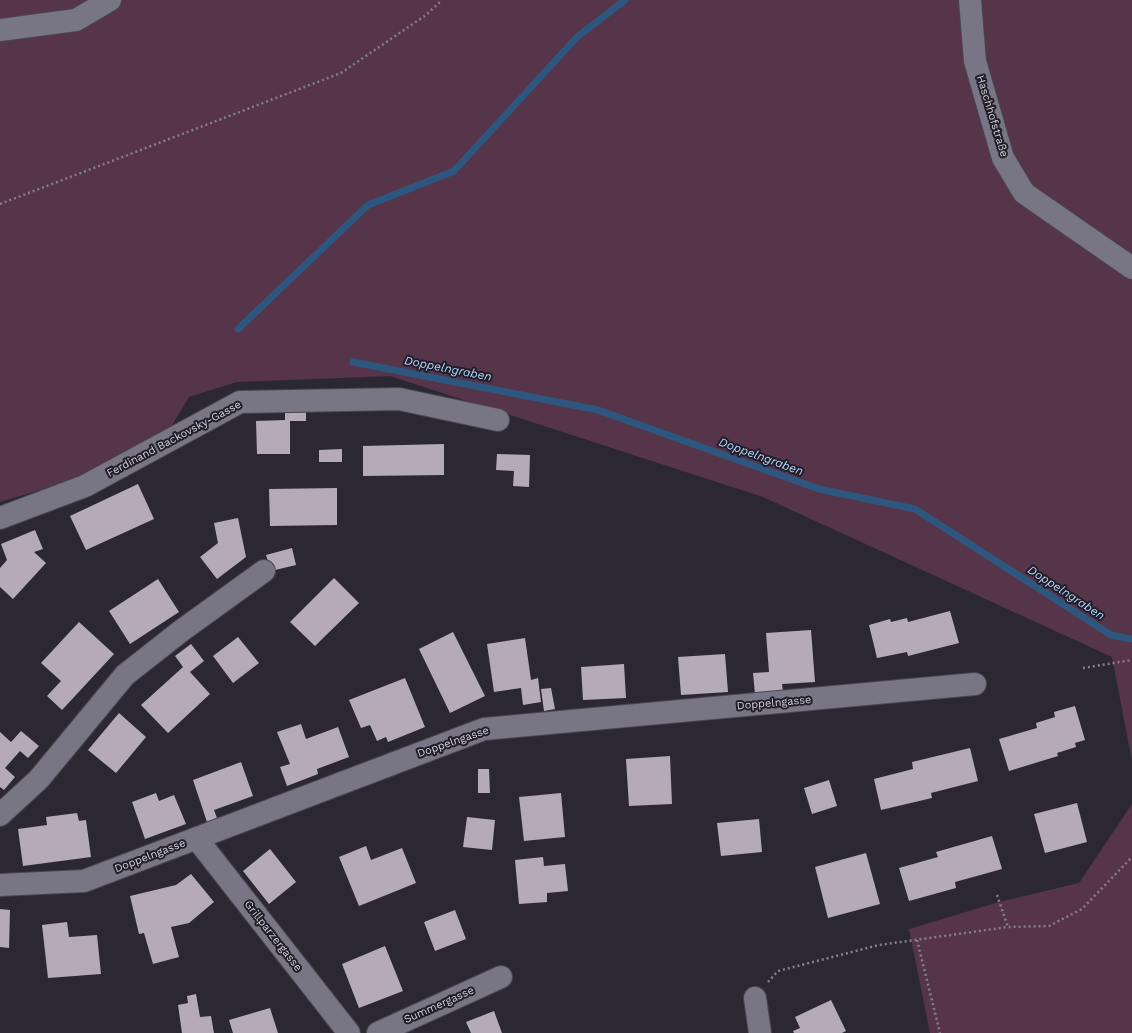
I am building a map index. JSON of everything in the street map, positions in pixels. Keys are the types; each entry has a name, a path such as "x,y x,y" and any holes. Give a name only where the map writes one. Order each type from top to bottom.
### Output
{"street":[{"path":"0,30 76,20 110,0"},
{"name":"Haschhofstraße","path":"970,0 975,61 1003,158 1024,193 1132,268"},
{"name":"Ferdinand Backovsky-Gasse","path":"0,518 85,486 240,402 399,399 498,420"},
{"path":"0,815 39,779 126,675 181,631 264,571"},
{"name":"Doppelngasse","path":"0,885 84,881 484,729 975,684"},
{"name":"Grillparzergasse","path":"196,839 348,1033"},
{"name":"Summergasse","path":"378,1033 501,977"},
{"path":"755,998 760,1033"}],"path":[{"path":"0,204 341,73 426,15 442,0"},
{"path":"1083,668 1132,660"},
{"path":"755,998 778,971 879,945 1008,927 1049,926 1082,909 1132,857"},
{"path":"997,895 1008,927"},
{"path":"917,940 940,1033"}],"shaded area":[{"path":"0,0 1132,0 1132,761 1112,657 763,497 390,376 237,382 189,397 166,435 87,476 0,502"},
{"path":"1132,804 1132,1033 930,1033 909,929 999,902 1079,883"}],"building":[{"path":"285,408 306,408 306,421 290,421 290,454 257,454 256,421 285,420"},
{"path":"444,444 444,475 363,476 363,446"},
{"path":"342,449 342,462 319,462 319,450"},
{"path":"497,454 530,455 529,487 513,486 514,471 496,470"},
{"path":"138,484 154,519 86,550 70,516"},
{"path":"337,488 337,525 270,526 269,489"},
{"path":"238,518 246,557 217,579 200,557 218,543 214,523"},
{"path":"35,530 43,549 34,552 46,563 13,599 0,587 0,568 7,560 1,544"},
{"path":"292,548 296,565 271,571 266,555"},
{"path":"334,578 359,603 315,646 290,622"},
{"path":"158,579 179,612 130,644 109,611"},
{"path":"950,611 959,643 908,656 907,652 877,658 869,625 890,619 891,622 907,618 908,622"},
{"path":"79,622 114,654 62,710 47,696 61,681 41,663"},
{"path":"811,630 815,682 782,684 783,692 755,694 753,673 769,672 766,633"},
{"path":"453,632 485,696 450,713 419,649"},
{"path":"238,637 259,663 233,683 213,656"},
{"path":"525,638 531,680 538,678 541,702 523,705 521,688 494,692 487,644"},
{"path":"191,644 204,661 190,672 210,694 168,733 141,705 183,667 175,656"},
{"path":"725,654 728,692 681,695 678,657"},
{"path":"624,664 626,698 583,700 581,667"},
{"path":"405,678 425,727 388,742 386,737 377,741 370,725 361,728 349,700"},
{"path":"551,688 555,709 544,711 541,689"},
{"path":"1075,706 1085,740 1075,743 1076,747 1057,753 1058,756 1009,771 999,739 1037,728 1036,723 1055,717 1054,712"},
{"path":"119,713 146,737 116,773 88,750"},
{"path":"301,724 306,739 338,727 349,757 317,769 318,774 287,786 280,767 290,764 277,732"},
{"path":"21,731 39,746 28,758 20,751 5,768 15,777 4,790 0,787 0,732 11,742"},
{"path":"970,748 978,781 931,793 932,798 881,810 874,779 913,769 912,762"},
{"path":"670,756 672,804 629,806 626,759"},
{"path":"241,762 253,796 214,810 217,818 207,822 193,780"},
{"path":"478,769 489,769 490,793 478,793"},
{"path":"829,780 837,806 812,814 804,788"},
{"path":"156,793 159,801 174,795 186,824 145,839 132,802"},
{"path":"561,793 565,837 524,841 519,797"},
{"path":"1077,803 1087,842 1045,853 1034,814"},
{"path":"77,813 79,821 86,820 91,857 23,866 18,829 47,825 46,817"},
{"path":"467,817 495,820 492,850 463,847"},
{"path":"759,819 762,852 721,856 717,823"},
{"path":"992,836 1002,869 955,882 956,888 909,901 899,868 938,857 936,852"},
{"path":"366,846 371,860 402,848 416,883 359,906 339,857"},
{"path":"270,849 296,882 269,904 243,871"},
{"path":"866,853 880,904 828,918 815,867"},
{"path":"543,857 544,866 565,864 568,891 547,893 547,902 519,904 515,860"},
{"path":"191,874 214,902 189,923 171,927 179,957 153,964 144,933 139,934 130,896 176,885"},
{"path":"0,909 10,910 9,948 0,947"},
{"path":"455,910 466,939 435,951 424,922"},
{"path":"67,922 69,937 97,935 101,974 48,978 42,925"},
{"path":"385,946 403,991 359,1008 342,964"},
{"path":"196,994 200,1017 211,1016 214,1033 182,1033 178,1005 188,1003 187,996"},
{"path":"831,1000 846,1031 842,1033 794,1033 793,1031 800,1028 795,1017"},
{"path":"270,1008 278,1033 233,1033 229,1020"},
{"path":"494,1011 502,1033 471,1033 466,1022"}],"waterway":[{"path":"238,329 368,205 454,171 577,37 625,0"},
{"name":"Doppelngraben","path":"353,362 598,410 819,489 915,509 1111,635 1132,639"}]}
